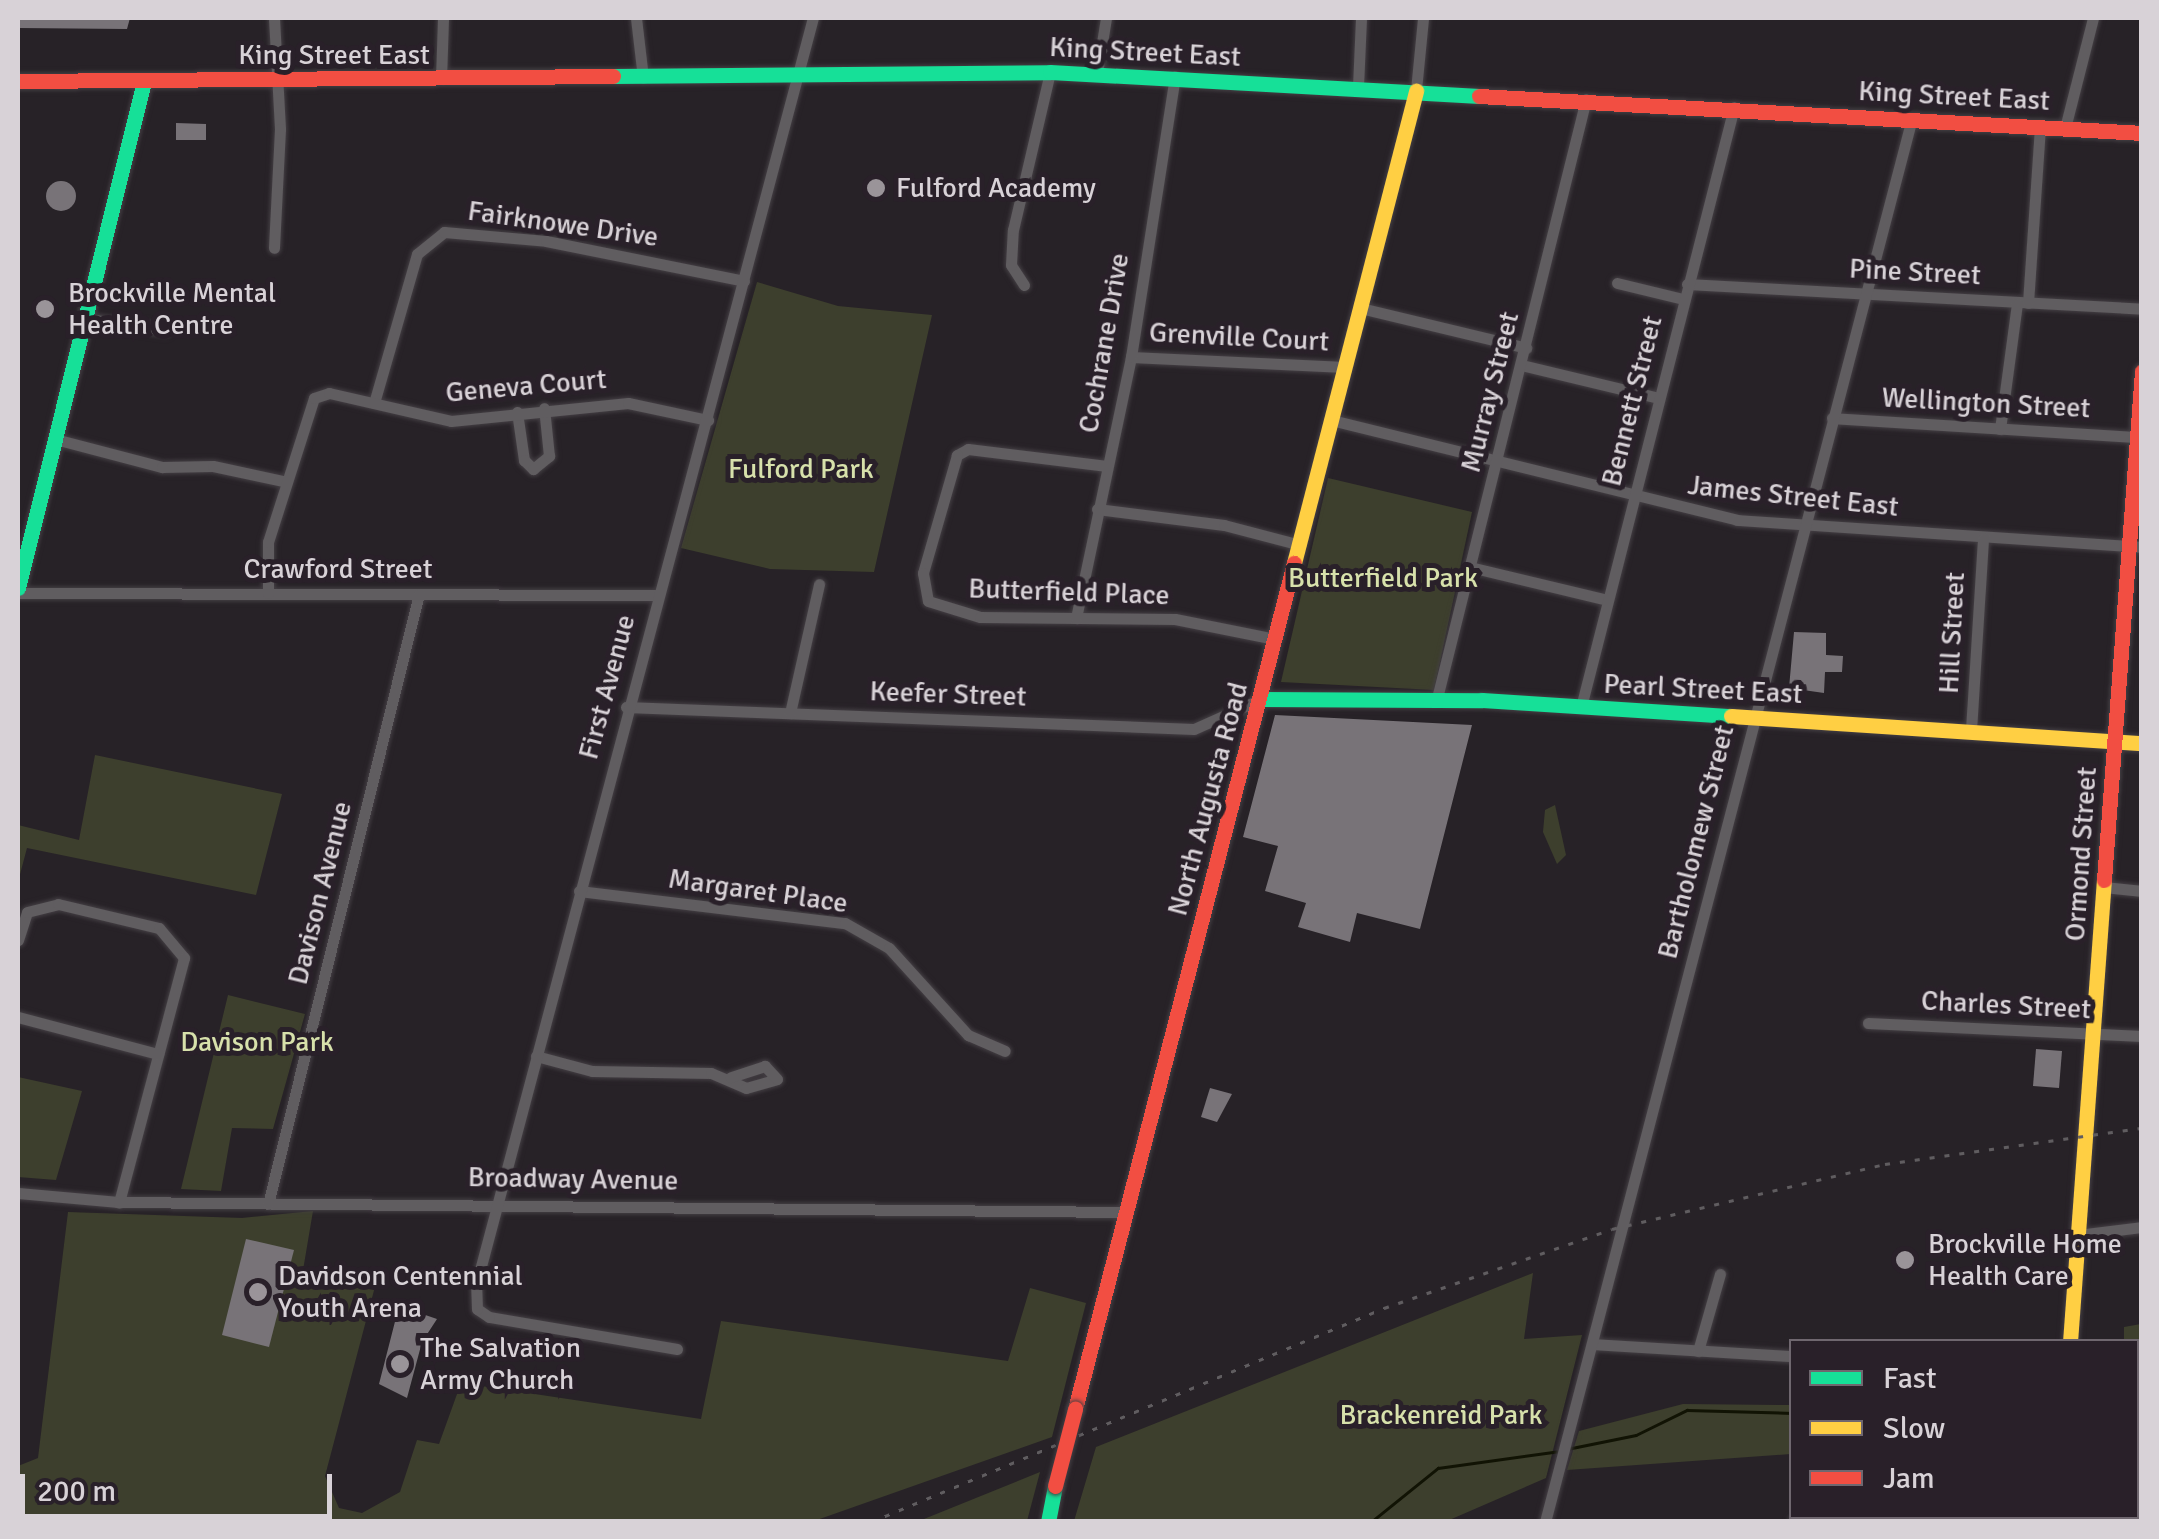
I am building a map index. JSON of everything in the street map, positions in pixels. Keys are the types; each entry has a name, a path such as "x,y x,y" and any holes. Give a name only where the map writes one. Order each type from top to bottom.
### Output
{"main road":[{"name":"King Street East","path":"18,81 1097,73 2142,133"},
{"path":"18,590 144,80"},
{"name":"North Augusta Road","path":"1048,1522 1416,90"},
{"name":"Ormond Street","path":"2070,1339 2104,887 2136,547 2142,372"},
{"name":"Pearl Street East","path":"1261,699 1438,698 2142,743"}],"street":[{"path":"274,18 274,248"},
{"path":"441,80 442,18"},
{"path":"636,18 643,79"},
{"name":"First Avenue","path":"677,1349 478,1310 497,1202 813,18"},
{"path":"1097,73 1106,18"},
{"path":"1358,87 1361,18"},
{"path":"1416,90 1423,18"},
{"path":"2066,128 2093,18"},
{"path":"1024,285 1011,265 1013,230 1050,72"},
{"name":"Cochrane Drive","path":"1076,618 1131,357 1175,76"},
{"name":"Murray Street","path":"1438,698 1586,99"},
{"name":"Bennett Street","path":"1581,707 1734,107"},
{"name":"Bartholomew Street","path":"1544,1522 1912,118"},
{"path":"2000,429 2022,303 2040,126"},
{"name":"Fairknowe Drive","path":"374,403 417,254 444,232 546,241 744,281"},
{"path":"1617,283 1683,299"},
{"name":"Pine Street","path":"1687,284 2142,308"},
{"path":"1360,308 1526,348"},
{"path":"86,319 165,330"},
{"name":"Grenville Court","path":"1131,357 1345,367"},
{"path":"1522,365 1658,398"},
{"name":"Geneva Court","path":"268,594 268,542 283,481 314,398 374,403 450,421 544,408 628,403 708,420"},
{"path":"517,412 524,460 533,469 549,456 544,408"},
{"name":"Wellington Street","path":"1832,418 2137,437"},
{"name":"James Street East","path":"1331,420 1633,499 1806,525 2136,547"},
{"path":"54,438 162,468 213,466 283,481"},
{"name":"Butterfield Place","path":"1107,466 968,449 951,469 921,588 939,610 1175,619 1275,638"},
{"path":"1097,510 1206,522 1300,545"},
{"name":"Hill Street","path":"1971,730 1983,538"},
{"path":"1470,567 1607,600"},
{"path":"790,713 819,584"},
{"name":"Crawford Street","path":"18,590 658,595"},
{"name":"Davison Avenue","path":"268,1204 419,594"},
{"name":"Keefer Street","path":"626,708 1194,729 1261,699"},
{"path":"2104,887 2142,891"},
{"name":"Margaret Place","path":"579,892 846,923 889,948 968,1036 1006,1051"},
{"path":"18,940 27,912 41,904 159,928 184,958 119,1202"},
{"path":"18,1017 158,1054"},
{"name":"Charles Street","path":"1868,1024 2142,1036"},
{"path":"536,1056 592,1071 731,1078"},
{"name":"Broadway Avenue","path":"18,1193 119,1202 497,1202 1128,1212"},
{"path":"2078,1235 2142,1227"},
{"path":"1698,1351 1720,1274"},
{"path":"1592,1344 1789,1356"}],"green space":[{"name":"Fulford Park","path":"757,282 838,306 932,315 874,572 770,569 681,548"},
{"name":"Butterfield Park","path":"1328,478 1472,512 1434,690 1281,682"},
{"path":"95,755 282,794 256,895 27,848 18,882 18,825 79,840"},
{"path":"1555,805 1566,855 1557,864 1543,832 1545,810"},
{"name":"Davison Park","path":"228,995 305,1014 273,1129 232,1128 221,1191 181,1189"},
{"path":"18,1077 82,1091 56,1180 18,1177"},
{"path":"313,1211 301,1282 377,1279 325,1476 339,1508 362,1513 400,1492 417,1440 439,1444 461,1383 701,1419 721,1321 1008,1361 1030,1288 1086,1303 1052,1437 814,1521 18,1521 18,1466 38,1458 68,1212 242,1218"},
{"name":"Brackenreid Park","path":"1533,1273 1524,1339 1582,1335 1546,1478 1447,1521 1074,1521 1096,1447"},
{"path":"2142,1324 2141,1498 2139,1339 2124,1339 2124,1327"},
{"path":"1683,1404 1789,1405 1789,1454 1567,1470 1579,1431"},
{"path":"1040,1472 1027,1521 919,1521"}],"building":[{"path":"18,18 130,18 127,29 18,28"},
{"path":"176,123 206,124 206,140 176,140"},
{"path":"61,181 72,185 76,196 72,207 61,211 50,207 46,196 50,185"},
{"path":"1794,632 1826,633 1826,655 1843,656 1842,672 1825,672 1824,693 1789,688"},
{"path":"1275,715 1472,725 1420,929 1357,913 1350,942 1298,927 1306,903 1265,891 1278,846 1243,837"},
{"path":"2036,1049 2062,1051 2059,1088 2033,1086"},
{"path":"1210,1088 1232,1094 1217,1122 1201,1117"},
{"name":"Davidson Centennial Youth Arena","path":"246,1239 294,1250 269,1347 222,1335"},
{"name":"The Salvation Army Church","path":"399,1306 437,1319 422,1342 407,1398 379,1384"}],"waterway":[{"path":"1567,1449 1636,1435 1687,1410 1789,1413"},
{"path":"1371,1522 1438,1468 1560,1451"}],"railway":[{"path":"871,1522 1384,1308 1612,1229 1885,1164 2142,1128"}],"traffic: fast":[{"path":"613,76 1050,72 1479,96"},
{"path":"18,588 144,81"},
{"path":"1261,699 1482,700 1731,716"},
{"path":"1048,1522 1055,1486"}],"traffic: slow":[{"path":"1294,563 1416,90"},
{"path":"1731,716 2142,743"},
{"path":"2070,1339 2104,880"}],"traffic: jam":[{"path":"18,81 613,76"},
{"path":"1479,96 2142,133"},
{"path":"2104,880 2142,371"},
{"path":"1075,1409 1294,563"},
{"path":"1055,1486 1075,1409"}],"place":[{"name":"Fulford Academy","path":"876,188"},
{"name":"Brockville Mental Health Centre","path":"45,309"},
{"name":"Brockville Home Health Care","path":"1905,1260"},
{"name":"Davidson Centennial Youth Arena","path":"258,1292"},
{"name":"The Salvation Army Church","path":"400,1364"}]}
